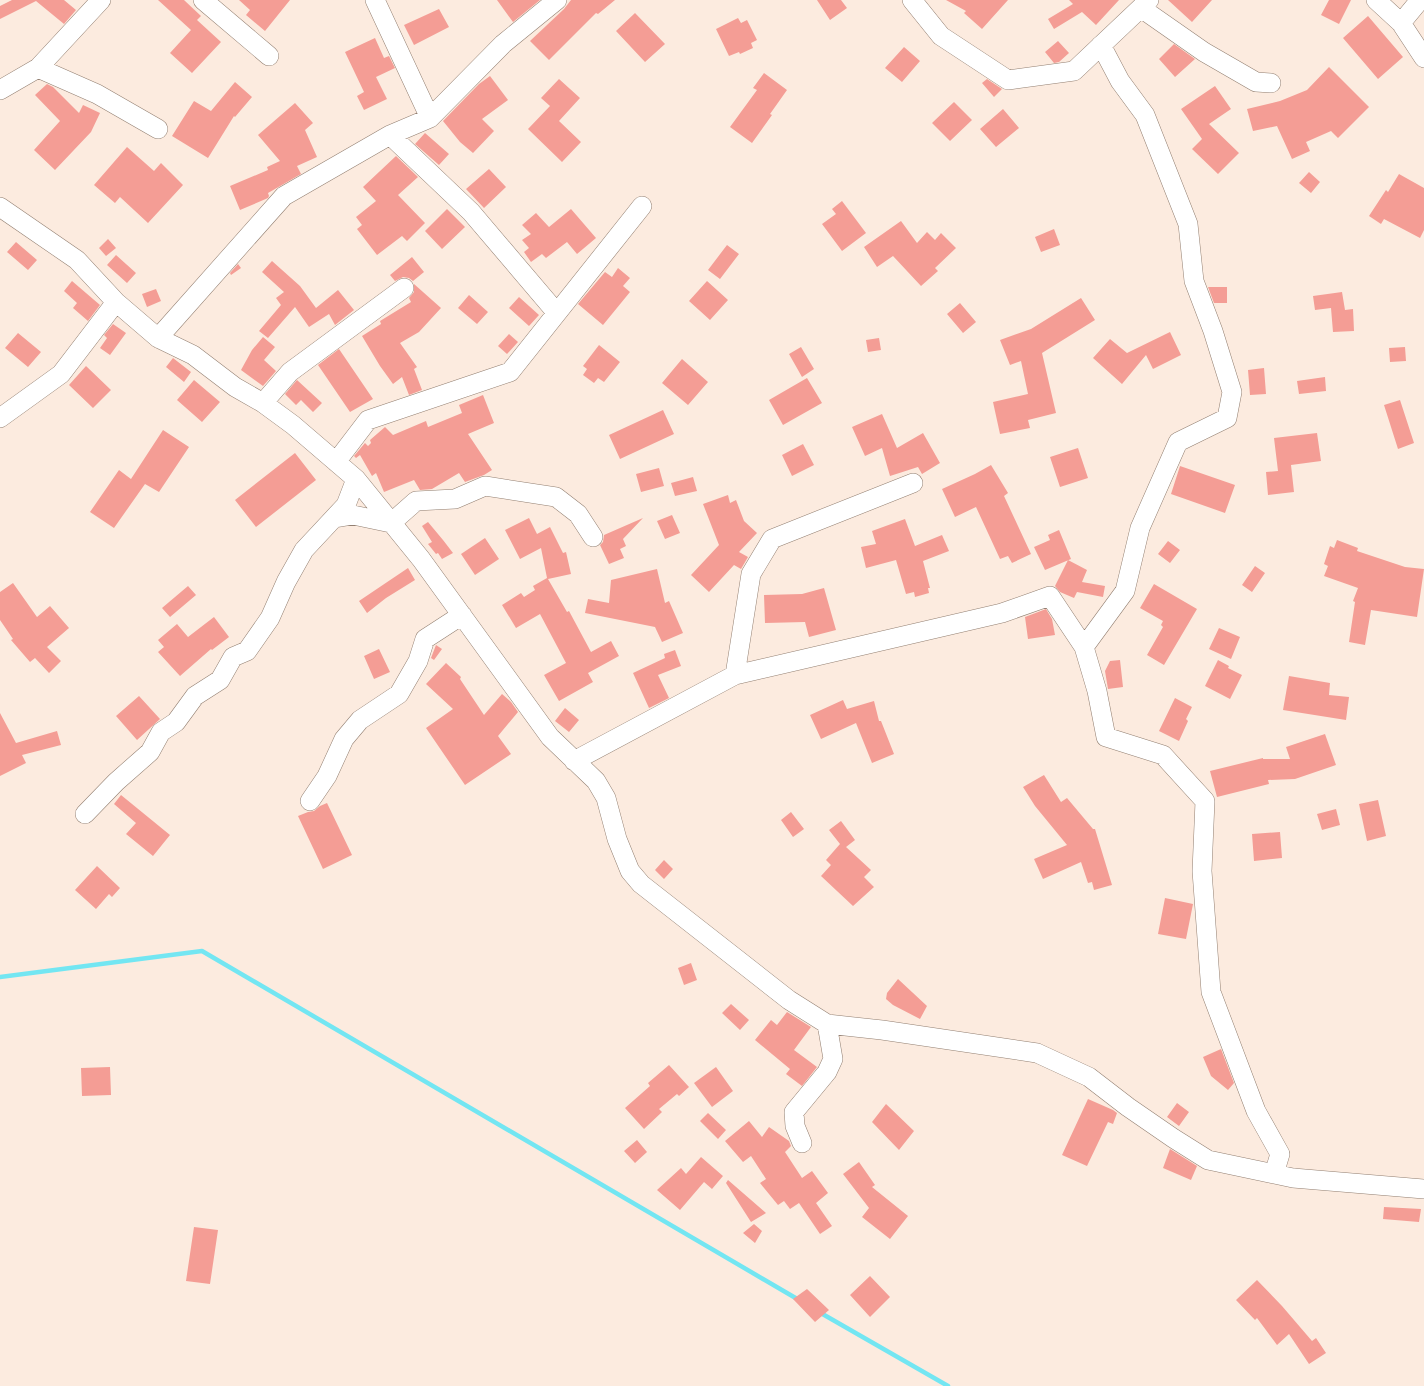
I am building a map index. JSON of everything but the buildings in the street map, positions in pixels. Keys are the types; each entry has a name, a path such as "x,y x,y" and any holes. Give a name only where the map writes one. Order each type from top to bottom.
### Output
{"street":[{"path":"0,90 38,68 101,0"},
{"path":"203,0 269,56"},
{"path":"375,0 430,118"},
{"path":"158,338 284,196 390,135 430,118 503,44 557,0"},
{"path":"912,0 941,36 1008,80 1074,71 1145,4 1204,52 1256,82 1271,83"},
{"path":"1376,0 1401,23 1424,58"},
{"path":"1401,23 1420,0"},
{"path":"1084,647 1125,591 1140,528 1178,442 1227,418 1232,392 1213,331 1194,281 1188,224 1145,115 1120,80 1101,45"},
{"path":"38,68 97,94 158,129"},
{"path":"390,135 471,212 556,312"},
{"path":"336,462 368,420 510,372 556,312 642,206"},
{"path":"0,207 77,260 116,302 158,338 193,355 235,387 263,402 293,425 356,479 421,559 550,737 596,782 606,798 617,839 630,871 641,884 789,1000 827,1024 882,1030 1036,1052 1089,1077 1135,1112 1208,1160 1293,1178 1424,1190"},
{"path":"263,402 290,372 404,288"},
{"path":"0,418 61,374 116,302"},
{"path":"85,814 116,782 150,752 161,732 176,722 196,696 220,680 233,657 247,651 270,618 286,582 304,550 346,505 356,479"},
{"path":"735,675 751,574 772,539 913,483"},
{"path":"391,523 416,501 455,499 485,486 556,497 578,514 593,537"},
{"path":"334,518 353,515 391,523"},
{"path":"574,761 735,675 1002,613 1050,596 1084,647 1097,692 1106,737 1163,755 1205,801 1202,872 1211,992 1256,1111 1280,1154 1274,1174"},
{"path":"310,801 327,776 344,739 360,720 399,694 418,661 425,639 462,615"},
{"path":"802,1143 795,1126 794,1112 828,1072 833,1059 827,1024"}],"waterway":[{"path":"0,977 202,951 799,1300"},
{"path":"819,1312 948,1386"}]}
